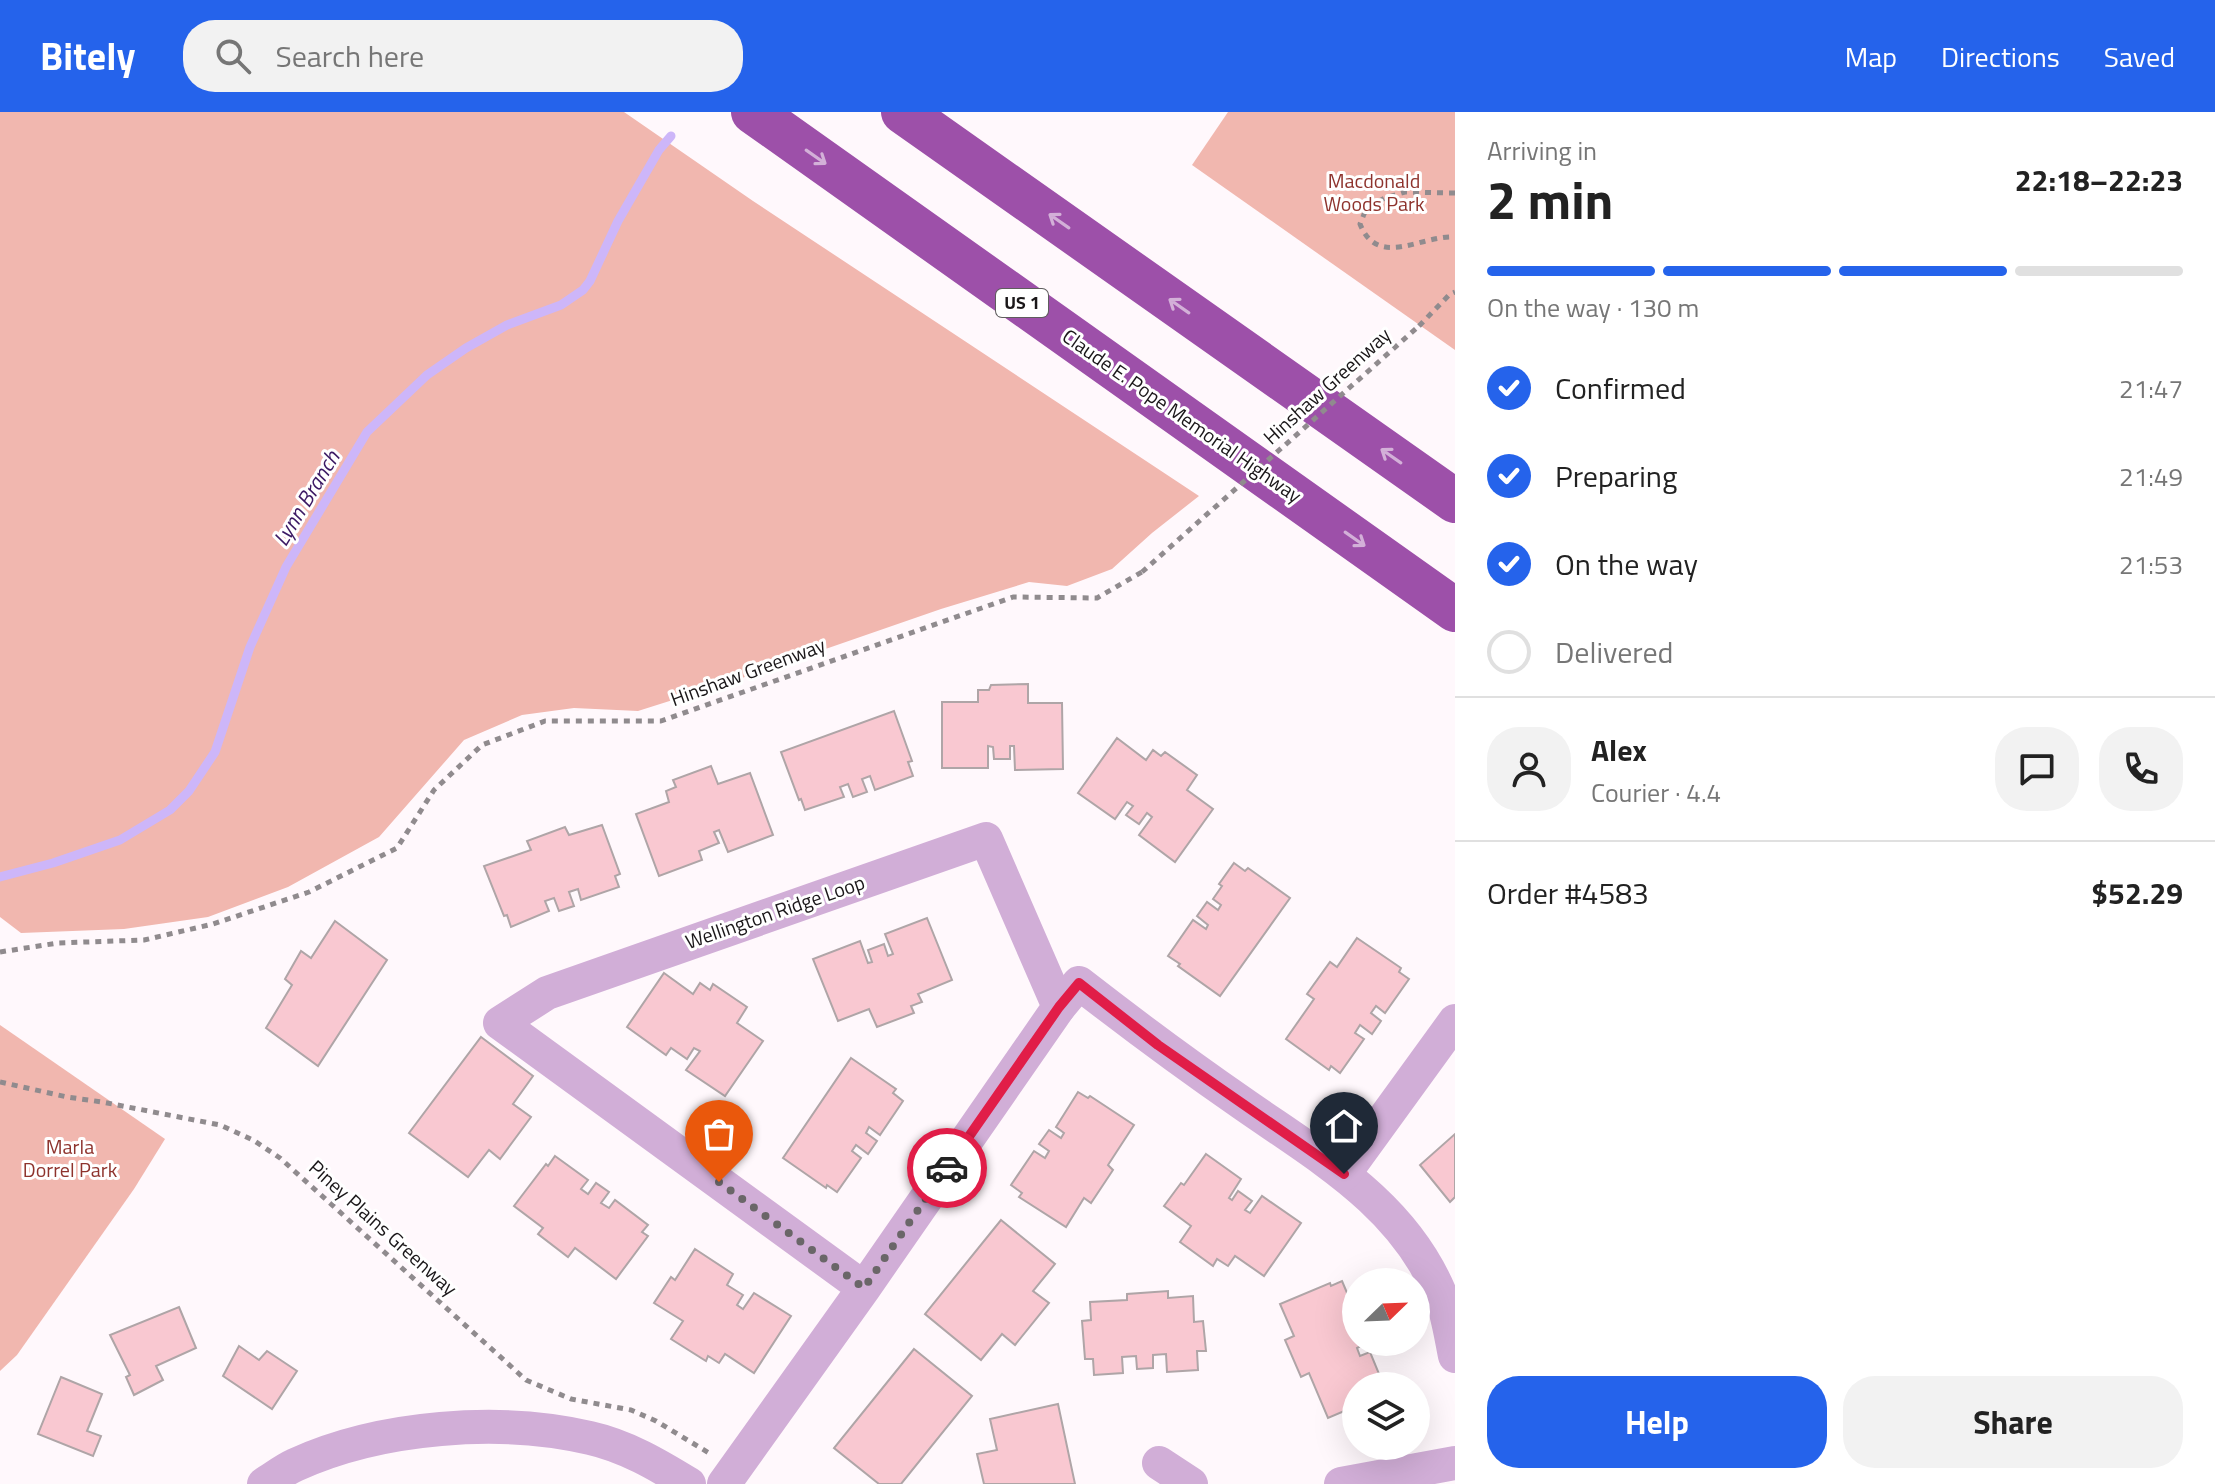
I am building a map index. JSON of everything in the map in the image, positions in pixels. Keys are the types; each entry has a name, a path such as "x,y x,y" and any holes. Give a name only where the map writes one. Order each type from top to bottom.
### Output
{"highway":[{"name":"Claude E. Pope Memorial Highway","path":"753,112 1455,610"},
{"path":"903,112 1455,501"}],"street":[{"name":"Wellington Ridge Loop","path":"864,1288 500,1023 547,993 986,839 1059,1007"},
{"path":"720,1471 864,1288 1059,1007 1079,983 1158,1045 1344,1174 1377,1202 1416,1249 1430,1273 1442,1298 1455,1356"},
{"path":"1344,1174 1455,1021"},
{"path":"264,1484 293,1466 359,1443 446,1429 490,1427 525,1428 591,1438 647,1459 689,1484"},
{"path":"1159,1463 1191,1484"},
{"path":"1341,1484 1455,1463"}],"path":[{"path":"1455,193 1405,192 1385,198 1367,207 1360,224 1375,245 1386,248 1441,236 1455,237"},
{"name":"Hinshaw Greenway","path":"0,952 58,943 144,940 213,924 309,892 397,848 434,790 482,745 545,721 661,721 1013,597 1097,598 1142,572 1455,292"},
{"name":"Piney Plains Greenway","path":"0,1082 220,1125 253,1140 280,1158 526,1380 571,1399 631,1410 656,1421 720,1471"}],"green space":[{"path":"0,112 624,112 1199,496 1112,569 1067,586 1029,582 638,711 574,708 522,715 464,740 379,837 288,887 208,917 124,929 21,933 0,917"},
{"name":"Macdonald Woods Park","path":"1228,112 1455,112 1455,350 1192,165"},
{"name":"Marla Dorrel Park","path":"0,1025 165,1139 134,1189 17,1355 0,1371"}],"building":[{"path":"1028,684 1028,703 1062,703 1063,769 1015,770 1014,746 1010,746 1010,759 994,759 993,747 988,746 988,768 942,768 942,702 978,702 978,690 989,690 991,685"},
{"path":"894,711 912,761 908,762 913,776 875,790 870,776 862,779 867,792 853,797 848,784 840,787 844,797 805,810 781,752"},
{"path":"1117,738 1146,760 1153,750 1161,756 1165,752 1197,775 1187,790 1213,809 1175,862 1139,835 1152,817 1147,813 1139,824 1126,815 1133,806 1127,802 1115,819 1078,793"},
{"path":"711,766 718,784 750,773 773,835 728,852 719,830 714,832 719,843 699,851 702,860 659,876 636,814 669,802 666,791 676,787 673,780"},
{"path":"602,825 620,874 615,876 619,887 581,900 578,889 569,892 574,906 559,911 554,898 545,901 549,911 511,927 484,866 531,850 527,841 565,827 569,835"},
{"path":"1234,863 1245,871 1248,868 1290,898 1220,996 1168,956 1193,920 1206,929 1208,925 1197,916 1207,902 1218,910 1221,905 1213,899"},
{"path":"927,918 952,980 918,994 922,1002 911,1006 914,1013 877,1027 869,1009 838,1021 813,959 860,941 868,963 872,962 868,950 884,944 888,956 893,954 885,934"},
{"path":"335,921 387,960 318,1066 266,1028 292,985 285,979 301,951 311,958"},
{"path":"1357,938 1401,968 1399,972 1409,979 1385,1013 1376,1006 1371,1013 1381,1021 1372,1034 1360,1025 1355,1033 1364,1039 1340,1073 1331,1066 1329,1070 1286,1039 1314,999 1307,994 1330,962 1337,967"},
{"path":"664,973 693,994 700,983 710,990 713,984 747,1007 737,1023 763,1041 725,1096 686,1070 700,1051 694,1048 687,1059 671,1048 666,1055 627,1027"},
{"path":"481,1037 533,1076 513,1104 531,1117 500,1159 489,1150 468,1177 409,1133"},
{"path":"851,1058 896,1089 893,1093 903,1101 880,1135 869,1127 866,1133 877,1141 868,1154 856,1145 852,1151 861,1158 837,1192 827,1185 826,1188 783,1158"},
{"path":"1078,1092 1088,1098 1090,1096 1134,1125 1108,1165 1113,1170 1091,1203 1084,1198 1066,1227 1019,1197 1022,1193 1011,1185 1034,1151 1045,1158 1049,1151 1039,1144 1049,1130 1061,1138 1064,1133 1056,1127"},
{"path":"1455,1134 1455,1197 1450,1202 1420,1165"},
{"path":"1206,1154 1241,1179 1229,1198 1232,1200 1238,1191 1252,1201 1245,1210 1250,1213 1262,1196 1301,1223 1264,1276 1235,1256 1228,1266 1217,1259 1213,1266 1180,1242 1191,1226 1164,1206"},
{"path":"555,1156 588,1180 581,1189 588,1194 596,1183 609,1192 601,1203 609,1208 615,1200 648,1225 642,1232 648,1236 616,1279 575,1248 568,1257 538,1234 543,1228 514,1206"},
{"path":"1001,1220 1055,1264 1033,1291 1049,1303 1015,1345 1002,1334 981,1360 925,1314"},
{"path":"695,1249 733,1274 727,1285 743,1295 737,1305 743,1309 754,1293 791,1316 754,1373 725,1354 719,1363 708,1356 706,1361 671,1339 683,1321 654,1303 671,1277 675,1280"},
{"path":"1342,1281 1342,1356 1372,1356 1378,1372 1342,1372 1342,1412 1328,1418 1309,1373 1301,1377 1285,1340 1294,1336 1280,1304 1330,1283 1331,1286"},
{"path":"1168,1291 1168,1298 1193,1296 1194,1322 1203,1321 1206,1351 1197,1351 1198,1370 1167,1372 1166,1354 1153,1355 1153,1368 1137,1369 1136,1356 1122,1357 1123,1373 1094,1375 1093,1359 1085,1359 1082,1321 1091,1320 1090,1302 1127,1300 1127,1294"},
{"path":"179,1307 196,1348 156,1366 163,1380 134,1395 126,1377 130,1375 110,1335"},
{"path":"239,1346 259,1360 267,1351 297,1371 272,1409 223,1376"},
{"path":"914,1349 972,1396 901,1484 879,1484 834,1448"},
{"path":"61,1377 102,1394 87,1431 101,1436 93,1456 38,1434"},
{"path":"1058,1404 1075,1484 984,1484 977,1454 997,1450 990,1419"}],"waterway":[{"name":"Lynn Branch","path":"0,877 120,840 170,810 189,791 215,752 250,647 286,567 367,432 427,375 466,348 507,325 561,305 583,290 618,221 659,150 671,136"}],"way so far":[{"path":"719,1182 864,1288 947,1168"}],"route":[{"path":"947,1168 1079,983 1158,1045 1344,1174"}]}
